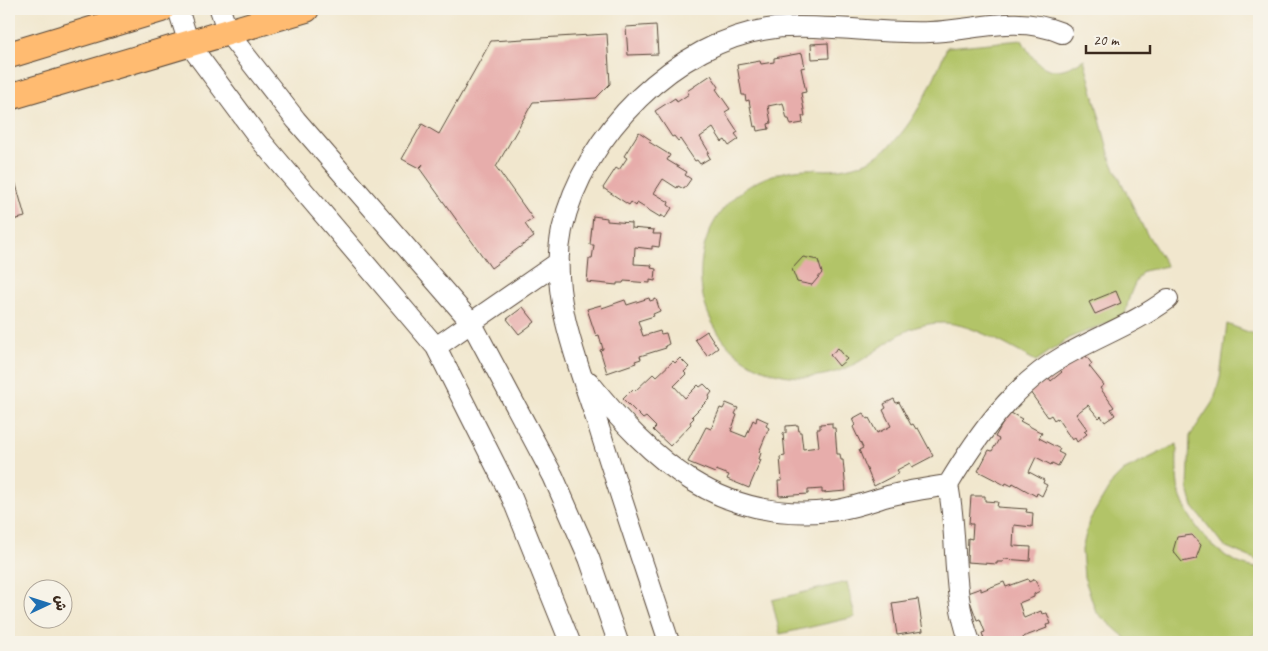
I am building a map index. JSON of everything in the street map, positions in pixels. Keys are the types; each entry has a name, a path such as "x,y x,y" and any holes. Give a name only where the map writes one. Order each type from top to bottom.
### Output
{"main road":[{"path":"9,55 112,16 161,9"},
{"path":"9,97 189,44 224,21 306,9"}],"street":[{"path":"178,9 189,44 262,142 436,347 512,498 570,642"},
{"path":"224,21 296,120 471,322 553,476 589,558 618,642"},
{"path":"669,642 580,371 562,300 559,262 562,230 573,196 587,164 607,134 654,83 708,47 774,28 808,26 914,33 1023,23 1043,26 1062,33"},
{"path":"436,347 559,262"},
{"path":"970,642 959,604 955,577 954,516 948,484 970,447 997,414 1027,383 1062,357 1099,336 1141,317 1168,300"},
{"path":"580,371 607,404 655,456 700,486 736,502 790,511 828,511 859,506 918,489 948,484"}],"green space":[{"path":"1022,40 1034,59 1048,69 1064,69 1084,59 1111,161 1144,229 1167,266 1143,271 1131,292 1125,316 1069,338 1036,361 980,332 956,324 945,323 930,324 906,331 853,365 840,371 813,376 786,376 760,368 747,361 729,346 715,328 705,306 701,282 702,259 707,238 716,219 728,203 744,189 762,179 783,172 808,169 839,169 873,159 901,134 911,120 928,91 947,47"},
{"path":"1227,324 1259,336 1259,561 1224,546 1193,507 1188,489 1190,436 1214,400 1220,378"},
{"path":"1177,444 1179,491 1190,517 1208,541 1232,560 1259,568 1259,631 1243,642 1130,642 1096,612 1084,577 1082,550 1089,521 1113,481 1123,471"},
{"path":"847,582 855,617 780,634 772,600"}],"building":[{"path":"656,25 658,54 628,55 626,27"},
{"path":"607,34 610,84 596,98 533,102 496,167 533,219 525,224 534,237 491,268 420,169 423,164 419,168 402,159 422,124 439,134 491,41"},
{"path":"828,43 829,58 812,59 811,44"},
{"path":"802,53 805,67 801,68 806,92 801,93 805,116 802,116 803,123 791,125 789,119 787,119 783,103 768,106 771,123 768,124 769,129 757,131 756,126 754,127 749,100 746,101 745,95 742,95 737,65 760,61 761,64 774,62 774,58"},
{"path":"711,75 719,87 716,89 730,109 725,112 738,132 735,134 739,139 729,146 725,140 722,142 713,128 700,137 709,152 707,153 710,158 700,164 697,160 695,161 680,139 678,141 674,136 672,137 655,111 675,98 677,102 689,94 687,91"},
{"path":"639,132 651,140 649,142 670,155 667,160 687,172 685,175 691,179 684,189 678,186 677,188 663,179 654,193 669,202 668,205 672,208 665,218 637,203 636,206 631,202 629,205 603,188 616,168 619,170 627,158 624,156"},
{"path":"9,159 25,217 9,221"},
{"path":"593,216 607,218 607,221 631,223 631,228 654,230 653,234 661,234 659,247 652,246 652,249 635,247 634,264 652,265 651,268 656,269 655,281 650,280 650,283 624,281 623,283 617,283 617,285 587,282 589,259 592,259 594,245 590,245"},
{"path":"803,257 818,260 822,273 812,285 797,282 792,269"},
{"path":"1116,291 1121,303 1095,314 1089,302"},
{"path":"649,298 650,301 656,299 660,311 653,314 654,316 638,321 643,336 660,331 661,334 666,333 669,344 665,346 666,348 640,356 641,359 635,361 636,363 607,373 600,350 603,349 599,335 596,336 587,309 601,305 602,308 625,300 627,305"},
{"path":"523,307 535,322 519,334 507,319"},
{"path":"707,331 718,348 707,356 695,339"},
{"path":"838,348 847,359 839,366 830,355"},
{"path":"1083,352 1092,364 1089,366 1104,385 1100,388 1114,407 1111,409 1115,415 1105,422 1088,405 1076,414 1087,429 1084,431 1087,434 1077,442 1075,438 1072,440 1057,418 1054,420 1051,415 1048,417 1030,392 1049,378 1051,381 1062,372 1060,370"},
{"path":"680,358 689,367 684,372 686,374 674,386 685,398 698,385 700,387 704,384 712,392 709,396 710,398 692,416 694,418 690,422 691,424 670,446 653,430 656,427 646,417 643,419 623,399 633,389 635,391 653,374 656,377 673,361 675,363"},
{"path":"894,399 896,403 899,402 911,425 913,424 916,429 918,428 933,456 912,467 910,463 897,470 899,473 874,486 859,450 863,448 853,427 855,425 852,419 863,413 867,419 869,418 877,433 891,426 883,410 886,408 884,404"},
{"path":"726,403 738,408 731,431 746,437 753,420 756,422 757,417 768,422 766,426 769,428 759,452 761,453 759,459 761,460 749,488 727,479 729,475 716,470 715,473 688,462 706,427 711,429 720,408 723,409"},
{"path":"1009,412 1022,419 1020,421 1042,433 1039,438 1060,449 1058,452 1064,455 1058,466 1052,463 1051,465 1036,457 1029,472 1044,480 1043,483 1047,485 1042,496 1037,493 1036,496 1013,483 1012,486 1006,483 1005,485 978,471 989,450 992,451 999,439 995,437"},
{"path":"832,423 832,428 835,428 837,454 840,454 841,460 843,460 846,491 822,493 822,489 808,490 808,494 779,496 778,481 782,481 780,457 785,456 783,433 786,433 786,426 798,425 799,432 801,432 803,449 819,447 817,429 820,429 820,424"},
{"path":"971,496 985,496 985,501 998,502 997,507 1027,509 1026,512 1033,513 1032,527 1014,525 1013,546 1031,547 1030,561 1004,559 1003,562 997,562 997,564 967,562 968,538 972,539 973,524 969,524"},
{"path":"1192,535 1201,545 1196,559 1182,562 1173,551 1177,537"},
{"path":"1028,579 1029,582 1035,579 1040,591 1034,594 1034,597 1019,603 1024,618 1041,611 1042,614 1047,613 1051,624 1046,625 1047,628 1023,637 1024,640 1017,642 985,642 982,633 985,632 980,619 977,620 967,593 981,588 981,591 1004,582 1006,587"},
{"path":"918,599 923,631 897,635 892,603"}]}
